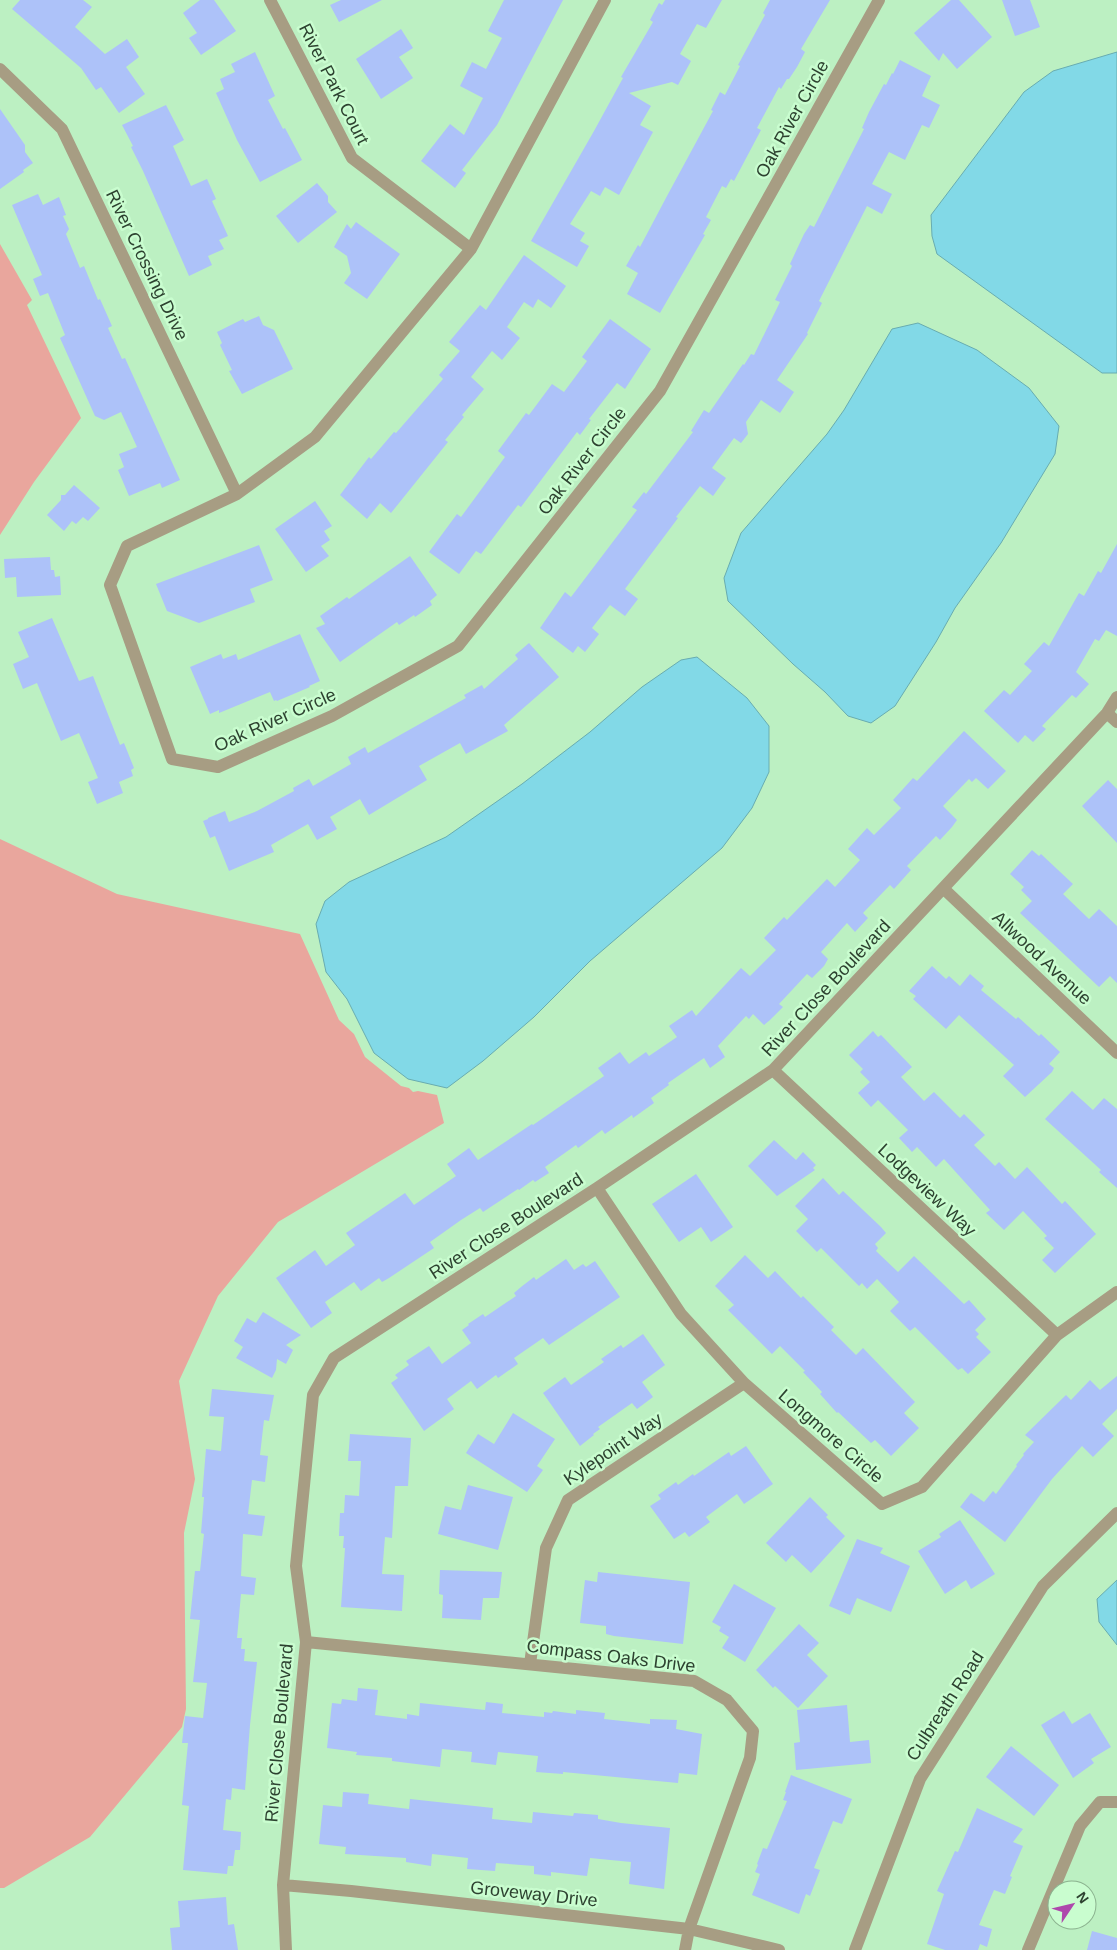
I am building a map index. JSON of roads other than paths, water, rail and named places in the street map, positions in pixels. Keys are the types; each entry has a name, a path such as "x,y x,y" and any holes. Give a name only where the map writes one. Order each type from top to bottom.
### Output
{"street":[{"name":"River Park Court","path":"270,0 352,158 471,249"},
{"name":"Oak River Circle","path":"605,0 471,249 315,437 237,494 126,546 110,584 172,759 218,767 332,716 458,646 660,392 879,0"},
{"name":"River Crossing Drive","path":"0,69 62,128 237,494"},
{"name":"River Close Boulevard","path":"286,1950 283,1885 306,1642 296,1566 313,1396 334,1358 597,1188 773,1070 1107,713 1117,697"},
{"path":"1107,713 1117,722"},
{"name":"Allwood Avenue","path":"944,889 1117,1053"},
{"name":"Lodgeview Way","path":"773,1070 1057,1335"},
{"name":"Longmore Circle","path":"597,1188 681,1314 744,1383 882,1504 922,1487 1057,1335 1117,1292"},
{"name":"Kylepoint Way","path":"530,1664 546,1548 568,1500 744,1383"},
{"name":"Culbreath Road","path":"855,1950 920,1778 1043,1586 1117,1513"},
{"name":"Compass Oaks Drive","path":"306,1642 694,1680 727,1700 753,1731 750,1758 689,1929 685,1950"},
{"path":"1028,1950 1080,1826 1100,1802 1117,1802"},
{"name":"Groveway Drive","path":"283,1885 689,1929 780,1950"}],"water":[{"path":"1117,52 1117,373 1102,373 937,254 932,236 931,215 1024,92 1053,71"},
{"path":"918,323 977,350 1029,388 1059,426 1055,454 1001,543 955,608 936,642 895,706 871,723 848,716 728,601 724,578 741,533 827,434 844,410 892,329"},
{"path":"697,657 747,698 769,726 769,772 752,808 722,848 590,961 534,1017 483,1061 447,1088 408,1079 374,1053 347,999 326,972 316,924 325,901 349,882 446,837 522,784 590,732 642,687 681,660"},
{"path":"1117,1580 1117,1645 1099,1622 1097,1599"}]}
